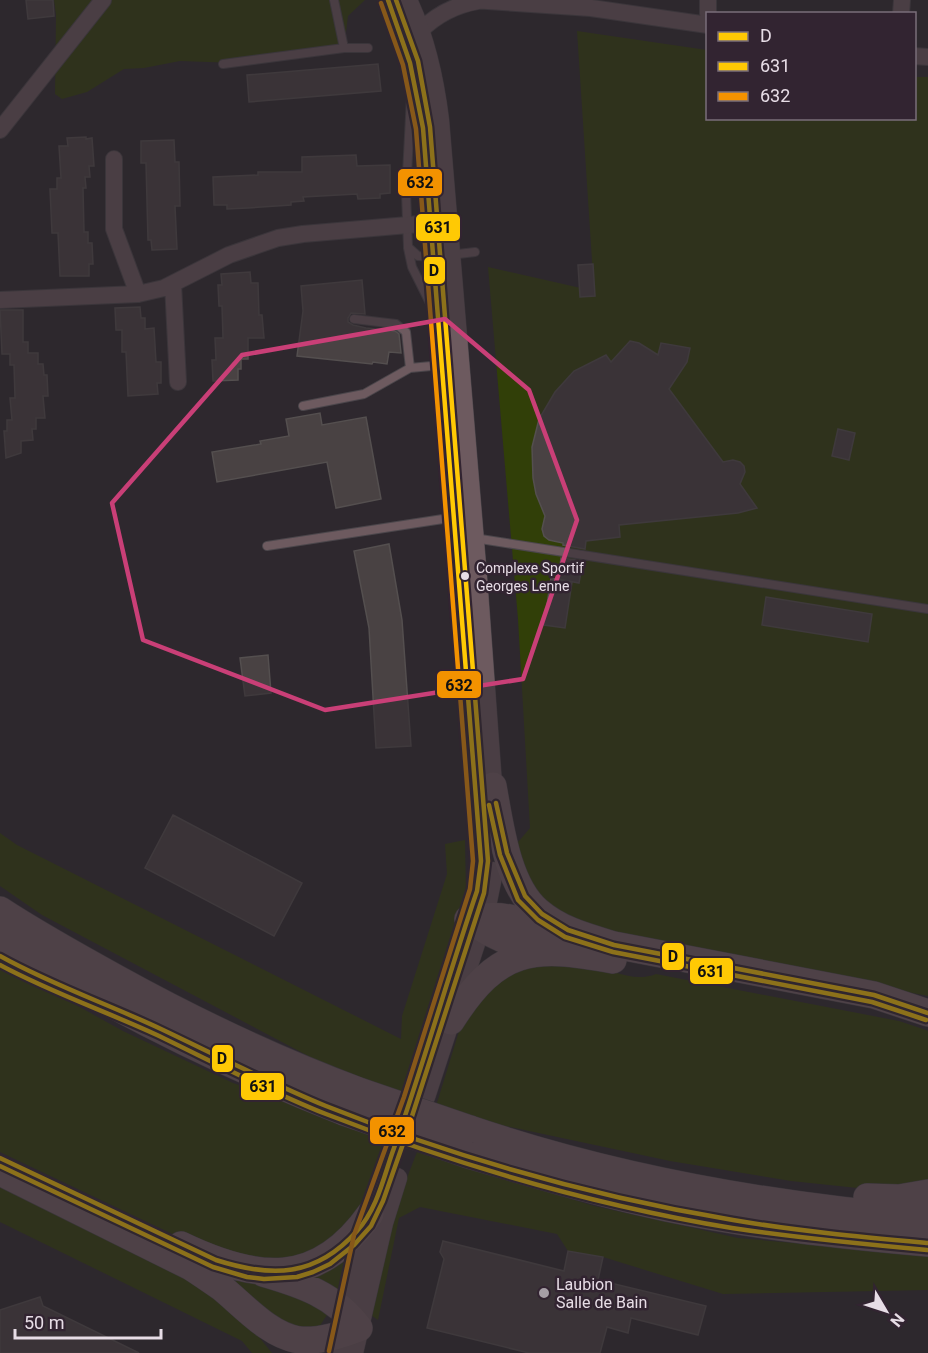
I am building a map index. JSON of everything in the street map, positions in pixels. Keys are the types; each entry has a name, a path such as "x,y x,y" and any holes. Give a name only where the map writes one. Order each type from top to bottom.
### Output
{"highway":[{"path":"493,786 507,853 520,886 530,903 559,926 614,945"},
{"path":"0,910 74,955 352,1101"},
{"path":"478,921 507,917 574,940 614,945 874,995 928,1012"},
{"path":"478,921 509,943 876,1008 928,1024"},
{"path":"0,939 49,969 144,1021 277,1085 352,1101 469,1142 557,1181 675,1210 812,1232 928,1243"},
{"path":"451,1020 476,986 491,972 516,958 548,951"},
{"path":"0,956 45,980 144,1021"},
{"path":"469,1142 597,1166 716,1192 829,1209 928,1219"},
{"path":"0,1158 186,1248 228,1264 312,1289 328,1298 346,1336 296,1339 274,1330 223,1289 191,1267 0,1172"},
{"path":"716,1192 798,1193 884,1198 910,1197 928,1193"},
{"path":"263,1273 288,1272 324,1258 349,1239 370,1214"},
{"path":"246,1309 279,1353"}],"street":[{"path":"0,130 103,0"},
{"path":"388,0 412,64 440,222"},
{"path":"407,0 420,31 430,66 437,106 440,222 463,516 481,861 477,891 478,921"},
{"path":"473,0 591,8 706,25"},
{"path":"420,31 444,12 478,1"},
{"path":"114,159 114,229 138,294"},
{"path":"0,300 138,294 173,284 229,255 278,238 440,222"},
{"path":"442,256 439,318 451,365"},
{"path":"173,284 178,382"},
{"path":"346,1336 358,1248 407,1110 490,892 494,856 493,786 474,538 463,516"},
{"path":"346,1336 451,1020 461,965"}],"lane":[{"path":"334,0 344,48"},
{"path":"223,64 344,48 368,48"},
{"path":"412,64 406,193 408,247 412,267 439,318"},
{"path":"408,247 418,256 475,252"},
{"path":"354,319 396,324 406,332 410,368"},
{"path":"303,406 364,394 410,368 451,365"},
{"path":"267,546 463,516"},
{"path":"474,538 928,609"}],"highlighted area":[{"path":"445,319 529,390 577,520 523,679 325,710 143,640 112,503 242,355"}],"green space":[{"path":"54,0 365,0 348,16 344,48 236,63 180,61 144,68 124,69 87,92 62,99 55,94 56,15"},
{"name":"Complexe Sportif Georges Lenne","path":"577,31 706,50 706,120 916,120 916,77 928,77 928,996 610,933 547,910 513,848 530,828 518,619 488,267 594,291"},
{"path":"0,833 17,845 401,1039 402,1016 447,874 445,844 465,840 466,893 404,1094 316,1060 42,915 0,886"},
{"path":"0,963 123,1031 233,1083 393,1137 370,1198 337,1238 287,1263 206,1250 0,1152"},
{"path":"589,963 631,976 656,974 899,1021 928,1031 928,1184 867,1189 791,1181 670,1161 487,1122 436,1106 460,1028 472,1003 524,965"},
{"path":"417,1152 594,1206 738,1238 928,1255 928,1290 723,1294 603,1257 568,1251 557,1234 420,1207 399,1218 378,1320 368,1313 387,1229"},
{"path":"0,1183 178,1272 219,1297 272,1353 252,1353 242,1341 0,1222"},
{"path":"348,1256 342,1296 310,1275"},
{"path":"244,1278 284,1292 323,1310 327,1315 319,1327 287,1328 236,1285 236,1281"}],"building":[{"path":"26,0 53,0 54,16 28,19"},
{"path":"378,64 381,91 249,102 247,75"},
{"path":"86,137 86,139 92,138 94,166 89,166 90,177 85,177 86,188 83,188 84,232 88,232 88,243 92,243 93,264 89,264 89,276 60,276 58,233 52,233 50,189 57,189 57,178 61,178 59,146 68,146 67,138"},
{"path":"174,140 175,162 179,162 180,206 175,206 177,249 152,250 151,240 148,240 146,163 141,163 141,141"},
{"path":"356,155 357,166 390,165 390,193 380,194 380,198 358,199 357,194 303,197 304,201 291,202 291,205 248,208 227,209 227,205 214,205 213,177 258,175 258,172 302,172 302,157"},
{"path":"593,264 595,296 580,297 578,265"},
{"path":"250,272 251,283 258,283 259,315 262,315 264,338 248,338 248,359 241,359 238,380 213,381 212,360 216,360 215,338 223,338 222,306 219,306 218,285 222,285 221,274"},
{"path":"362,280 365,314 351,313 348,322 366,328 395,331 399,334 401,353 389,352 387,364 297,356 303,311 301,286"},
{"path":"140,307 141,318 145,318 145,329 154,328 156,362 161,362 161,383 157,383 158,394 128,396 126,352 122,352 122,330 116,330 115,308"},
{"path":"0,310 23,310 23,342 28,342 28,353 38,353 38,364 43,364 44,375 47,375 48,396 43,396 45,418 36,418 36,429 32,429 33,440 21,441 21,453 6,458 4,431 7,431 7,420 12,420 10,398 15,398 14,365 10,365 10,354 2,354"},
{"path":"630,341 639,343 658,355 661,343 690,348 687,362 669,389 723,462 733,460 744,466 745,472 740,484 757,508 738,513 619,525 620,537 586,541 585,549 549,540 544,536 542,529 545,516 536,494 533,478 532,447 539,419 555,392 574,371 606,355 611,362"},
{"path":"320,413 322,425 366,417 381,499 336,508 327,462 217,482 212,452 261,444 260,441 289,436 286,419"},
{"path":"838,429 855,433 849,460 832,456"},
{"path":"389,544 402,620 411,746 376,748 369,628 354,551"},
{"path":"561,558 583,561 579,583 558,579"},
{"path":"551,578 572,582 565,628 544,625"},
{"path":"766,597 872,614 868,642 762,625"},
{"path":"268,655 271,693 245,696 240,658"},
{"path":"173,815 302,883 274,936 145,868"},
{"name":"Laubion Salle de Bain","path":"443,1241 564,1271 568,1251 603,1257 598,1280 706,1306 698,1335 631,1318 628,1333 607,1327 600,1353 529,1353 427,1328 444,1259 440,1252"},
{"path":"40,1297 43,1306 139,1353 0,1353 0,1310"}],"transit line":[{"name":"D","path":"0,1158 216,1260 256,1270 292,1270 326,1257 357,1231 380,1191 477,891 481,861 423,128 410,63 388,0"},
{"name":"631","path":"0,1166 213,1267 247,1277 264,1279 297,1277 330,1264 354,1245 371,1226 383,1201 404,1141 484,893 488,861 430,127 418,61 396,0"},
{"name":"632","path":"329,1351 354,1235 404,1097 470,889 473,861 416,129 403,65 381,3"},
{"name":"D","path":"496,803 507,853 525,896 542,914 568,930 614,945 874,995 928,1013"},
{"name":"631","path":"489,805 500,855 518,900 538,920 565,937 613,952 872,1002 926,1020"},
{"name":"D","path":"0,956 326,1106 425,1143 476,1159 578,1188 681,1211 781,1227 928,1243"},
{"name":"631","path":"0,965 38,984 157,1035 304,1105 375,1133 526,1182 628,1208 732,1228 927,1250"}],"place":[{"name":"Complexe Sportif Georges Lenne","path":"465,576"},
{"name":"Laubion Salle de Bain","path":"544,1293"}]}
